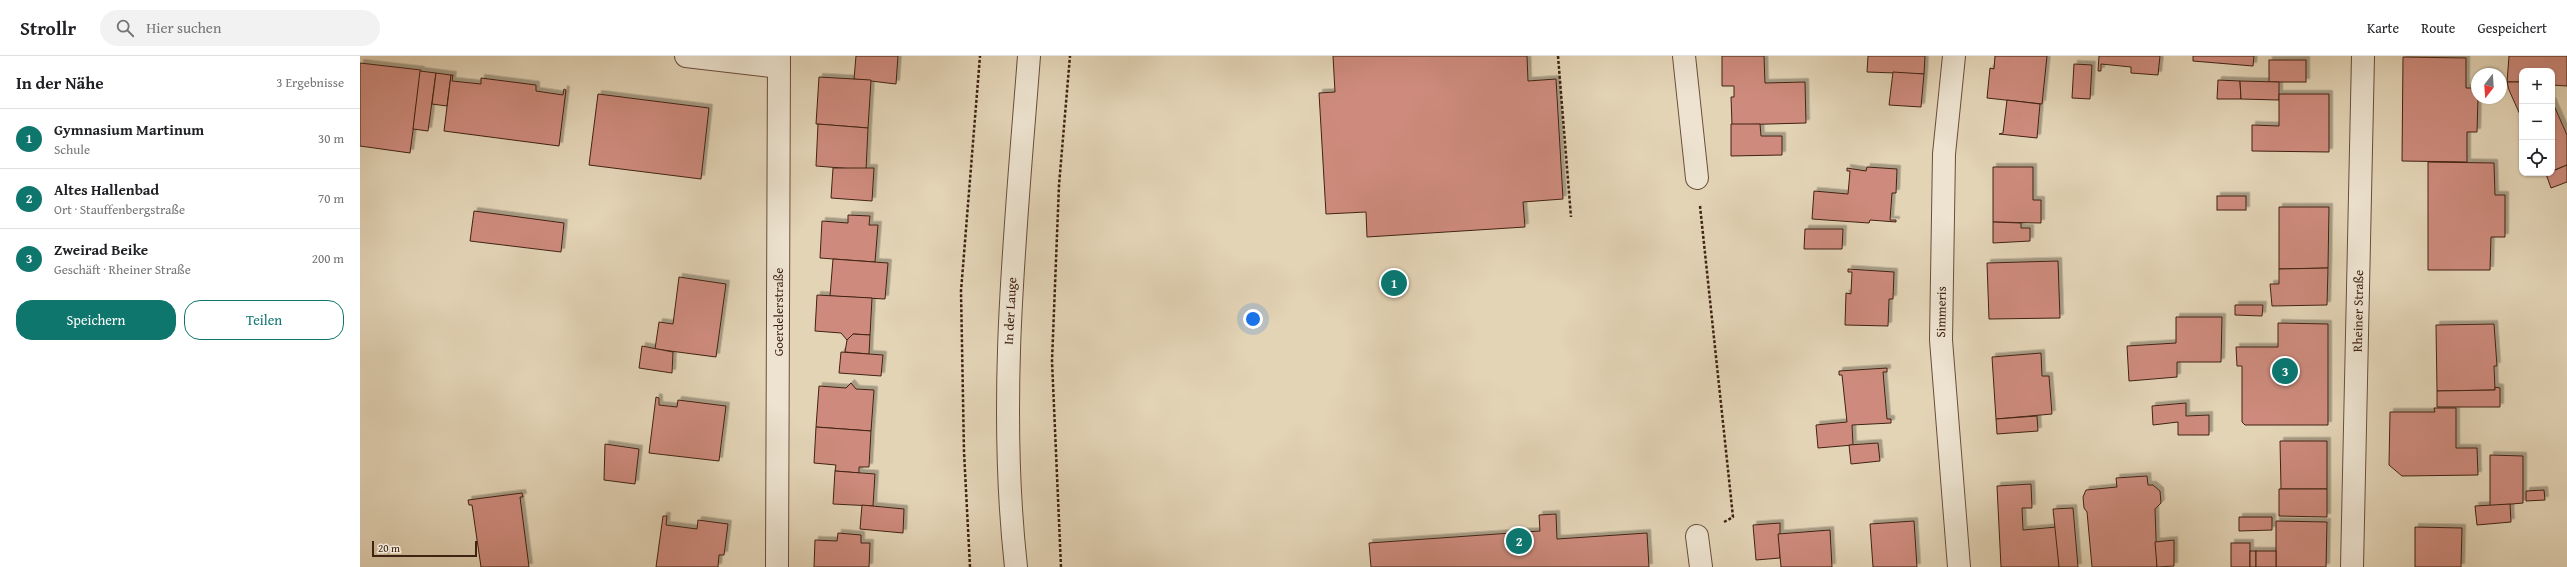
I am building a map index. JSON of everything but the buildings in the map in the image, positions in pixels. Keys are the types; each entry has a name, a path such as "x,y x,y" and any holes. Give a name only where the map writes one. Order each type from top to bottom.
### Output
{"street":[{"path":"686,56 779,61"},
{"name":"In der Lauge","path":"1016,567 1012,532 1007,386 1012,271 1029,56"},
{"path":"1684,56 1697,178"},
{"name":"Simmeris","path":"1954,56 1944,154 1941,340 1958,567"},
{"name":"Rheiner Straße","path":"2352,567 2363,56"},
{"name":"Goerdelerstraße","path":"776,567 779,61"},
{"path":"1697,536 1701,567"}],"path":[{"path":"970,567 964,452 961,291 980,56"},
{"path":"1060,567 1052,361 1059,185 1070,56"},
{"path":"1558,56 1571,217"},
{"path":"1697,178 1733,517 1697,536"}],"place":[{"name":"Gymnasium Martinum","path":"1394,283"},
{"name":"Zweirad Beike","path":"2285,371"},
{"name":"Altes Hallenbad","path":"1519,541"}]}
